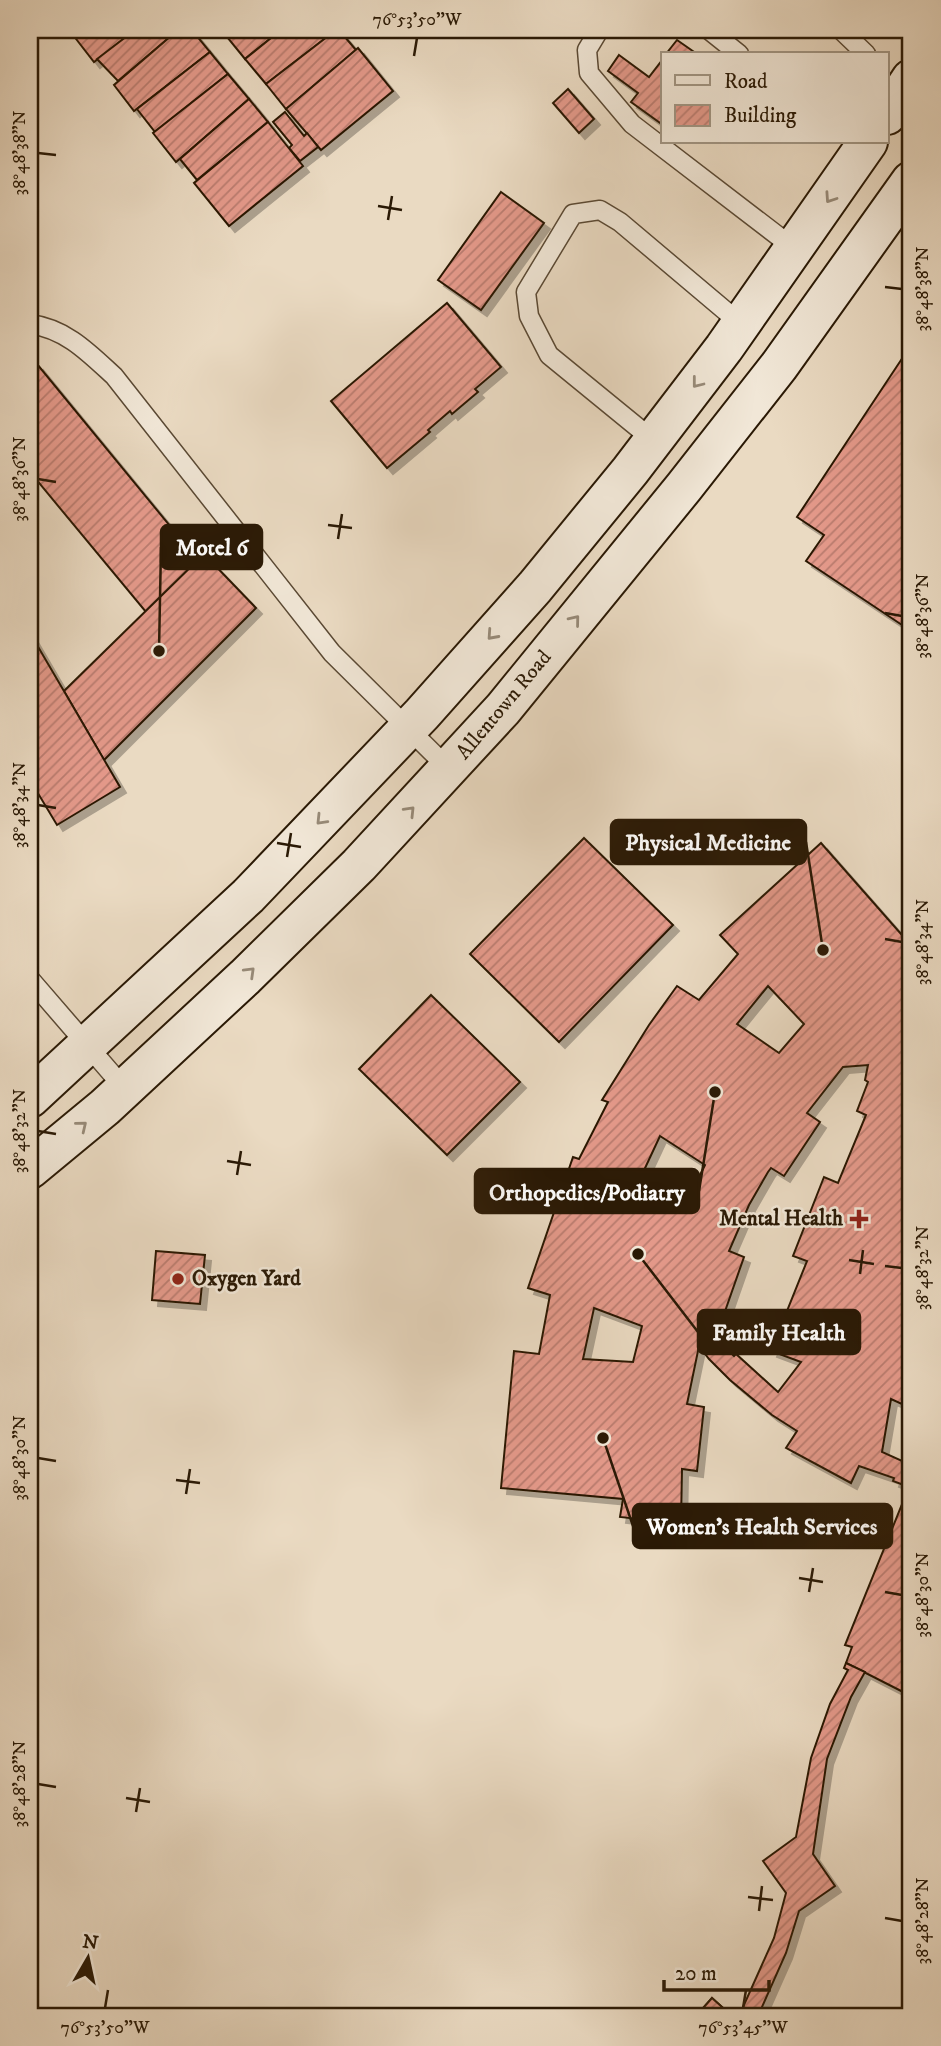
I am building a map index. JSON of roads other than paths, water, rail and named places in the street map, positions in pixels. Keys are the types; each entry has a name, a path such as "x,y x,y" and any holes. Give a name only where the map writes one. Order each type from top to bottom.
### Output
{"main road":[{"path":"30,1098 248,896 408,729 535,587 653,440 741,324 795,249 859,145"},
{"name":"Allentown Road","path":"30,1169 125,1089 245,977 359,865 503,709 779,366 911,181"}],"lane":[{"path":"599,30 587,50 589,73 632,124 795,249"},
{"path":"709,30 736,52"},
{"path":"841,30 864,52"},
{"path":"653,440 549,355 529,316 526,292 573,214 600,210 610,216 741,324"},
{"path":"30,324 50,327 73,339 114,376 332,653 449,769"},
{"path":"30,979 125,1089"}],"place":[{"name":"Motel 6","path":"159,651"},
{"name":"Physical Medicine","path":"823,950"},
{"name":"Orthopedics/Podiatry","path":"715,1092"},
{"name":"Mental Health","path":"859,1219"},
{"name":"Family Health","path":"638,1254"},
{"name":"Oxygen Yard","path":"178,1279"},
{"name":"Women's Health Services","path":"603,1438"}]}
